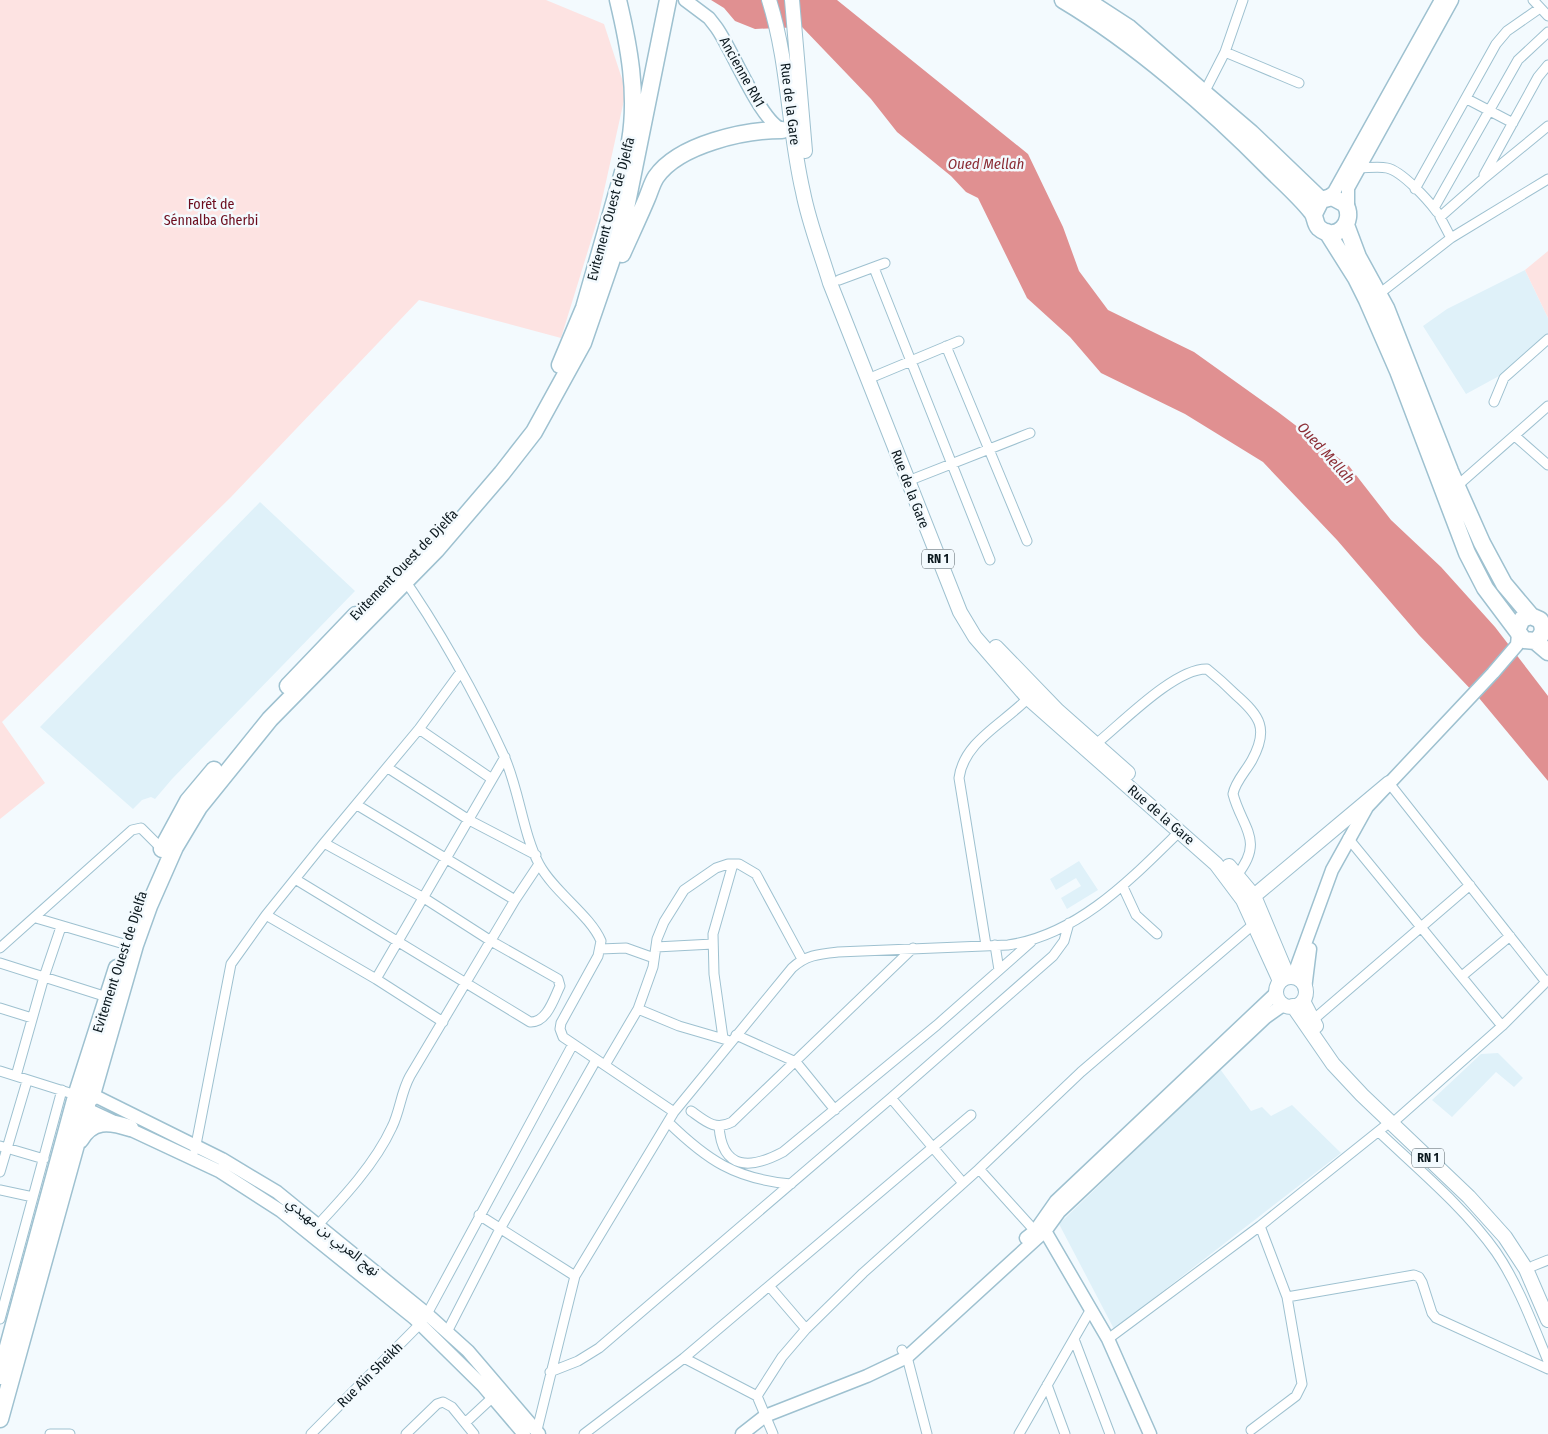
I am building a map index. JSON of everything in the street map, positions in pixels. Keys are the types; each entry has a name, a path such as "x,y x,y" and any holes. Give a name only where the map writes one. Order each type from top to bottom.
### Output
{"highway":[{"name":"Evitement Ouest de Djelfa","path":"0,1419 75,1149 81,1098 134,945 175,847 199,806 270,720 402,576 490,474 524,428 549,388 568,348 584,308 627,153 633,110 628,51 618,0"},
{"path":"583,343 619,235 652,86 668,0"},
{"path":"1063,0 1129,44 1261,160 1320,204 1341,200 1358,257 1379,294 1457,486 1493,565 1504,584 1531,616 1522,619 1529,636"},
{"path":"1086,0 1129,28 1204,92 1251,133 1320,204"},
{"path":"402,576 442,543 534,432 583,343 656,177 676,159 699,147 729,137 761,130 793,130"},
{"path":"1320,204 1317,225 1326,232 1356,278 1367,300 1398,371 1467,553 1485,588 1529,636 1548,652"},
{"path":"1326,232 1338,232 1347,216"},
{"name":"Evitement Ouest de Djelfa","path":"0,1376 81,1098 107,997 138,903 162,849 188,801 237,741 402,576"},
{"path":"75,1149 88,1129 99,1123 114,1123 130,1128"}],"main road":[{"name":"Ancienne RN1","path":"685,0 709,18 716,27 761,109 774,126 793,130"},
{"name":"Rue de la Gare","path":"769,0 780,32 803,192 830,283 948,586 960,612 975,636 1032,694 1237,874 1254,896 1290,991"},
{"name":"Rue de la Gare","path":"792,0 795,31 793,130 839,280 913,479 968,609 1032,694 1096,744 1182,827 1216,864 1232,883 1290,991"},
{"path":"1320,204 1334,192 1441,0"},
{"path":"1347,216 1348,188 1452,0"},
{"path":"742,1434 765,1416 868,1376 904,1354 1040,1228 1050,1207 1290,991 1332,870 1348,838 1367,807 1529,636"},
{"path":"1254,896 1389,783"},
{"name":"RN 1","path":"1290,991 1313,1020 1334,1054 1359,1084 1469,1197 1505,1237 1526,1270 1548,1320"},
{"name":"RN 1","path":"1290,991 1333,1064 1394,1121 1445,1162 1497,1215 1533,1266 1548,1298"},
{"name":"نهج العربي بن مهيدي","path":"81,1098 130,1128 195,1152"},
{"name":"نهج العربي بن مهيدي","path":"81,1098 277,1192 314,1229 423,1319 524,1434"},
{"path":"1040,1228 1108,1339 1150,1434"},
{"name":"نهج العربي بن مهيدي","path":"423,1319 447,1332 468,1351 538,1434"}],"street":[{"path":"1204,92 1225,52 1243,0"},
{"path":"1533,0 1548,16"},
{"path":"1415,189 1501,38 1540,8"},
{"path":"1434,208 1518,60 1548,32"},
{"path":"1225,52 1299,83"},
{"path":"1482,180 1538,77 1548,65"},
{"path":"1467,99 1512,123"},
{"path":"1440,218 1482,180 1546,131"},
{"path":"1360,168 1393,170 1434,208 1451,238"},
{"path":"1379,294 1451,238 1548,179"},
{"path":"839,280 885,264"},
{"path":"874,268 990,560"},
{"path":"1494,402 1504,378 1548,339"},
{"path":"875,376 959,341"},
{"path":"946,346 987,449 1027,541"},
{"path":"1457,486 1548,406"},
{"path":"913,479 952,462 1030,433"},
{"path":"1515,436 1548,465"},
{"path":"402,576 460,673 505,757 539,864 599,936 600,949 561,1023 560,1029 563,1037 674,1112"},
{"path":"1096,744 1172,681 1198,669 1207,669 1255,712 1260,728 1259,745 1244,774 1234,786 1236,803 1250,833 1248,861 1237,874"},
{"path":"195,1152 232,964 266,915 388,768 460,673"},
{"path":"999,970 991,945 959,778 961,765 968,751 1032,694"},
{"path":"419,729 492,779"},
{"path":"376,979 505,757"},
{"path":"388,768 469,820 536,855"},
{"path":"1108,1339 1260,1226 1394,1121 1502,1026 1547,981 1389,783"},
{"path":"357,805 515,900"},
{"path":"719,1126 720,1138 725,1151 735,1161 748,1164 764,1162 783,1152 1031,942 1069,924 1123,887 1182,827"},
{"path":"0,948 36,918 132,830 142,828 162,849"},
{"path":"1348,838 1502,1026"},
{"path":"296,879 530,1022 540,1019 546,1014 560,986 560,982 424,898 324,843"},
{"path":"314,1229 373,1158 385,1140 393,1125 402,1090 515,900 539,864"},
{"path":"730,1038 714,974 713,934 733,864"},
{"path":"447,1332 500,1229 600,1063 638,1008 664,922 684,890 716,868 739,864 756,874 802,959"},
{"path":"1313,1020 1470,885"},
{"path":"1123,887 1136,916 1157,934"},
{"path":"266,915 376,979 443,1022"},
{"path":"36,918 61,927 124,944"},
{"path":"757,1396 782,1356 806,1329 980,1169 1081,1072 1254,923"},
{"path":"550,1372 578,1361 598,1348 891,1098 1053,956 1064,941 1069,924"},
{"path":"16,1076 44,977 61,927"},
{"path":"1462,976 1510,936"},
{"path":"538,1434 550,1372 575,1276 674,1112 730,1038 802,959 814,954 838,952 1031,942"},
{"path":"656,947 713,944"},
{"path":"600,949 626,948 654,958"},
{"path":"691,1111 712,1125 719,1126 732,1122 913,948"},
{"path":"0,963 107,997"},
{"path":"0,1008 32,1018"},
{"path":"638,1008 679,1026 730,1038 796,1062 834,1110"},
{"name":"Rue Aïn Sheikh","path":"311,1434 423,1319 572,1044"},
{"path":"0,1071 81,1098 44,1158 1,1315"},
{"path":"0,1172 4,1147 27,1081"},
{"path":"891,1098 963,1183"},
{"path":"584,1434 684,1358 971,1115"},
{"path":"668,1122 698,1151 742,1175 767,1182 791,1184"},
{"path":"1379,1132 1470,1220 1496,1252 1513,1282 1548,1362"},
{"path":"4,1147 44,1158"},
{"path":"980,1169 1040,1228"},
{"path":"0,1190 33,1197"},
{"path":"479,1215 575,1276"},
{"path":"1250,1433 1296,1396 1302,1384 1286,1297 1260,1226"},
{"path":"1533,1266 1548,1260"},
{"path":"1286,1297 1414,1276 1419,1277 1432,1314 1436,1318 1548,1369"},
{"path":"770,1287 806,1329"},
{"path":"1019,1434 1091,1309"},
{"path":"1074,1339 1110,1434"},
{"path":"904,1354 926,1432 915,1434"},
{"path":"684,1358 757,1396 773,1434"},
{"path":"1047,1385 1065,1434"},
{"path":"465,1423 493,1397"},
{"path":"406,1434 440,1402 447,1402 474,1434"},
{"path":"50,1434 70,1434"}],"shaded area":[{"path":"1525,270 1548,318 1548,335 1499,376 1466,394 1423,326 1447,309"},
{"path":"260,502 355,591 172,779 155,799 151,797 142,800 133,809 40,727"},
{"path":"1079,861 1098,890 1067,909 1061,898 1081,886 1076,878 1056,890 1050,879"},
{"path":"1498,1053 1523,1078 1514,1087 1496,1072 1452,1117 1432,1100 1481,1054"},
{"path":"1220,1069 1251,1111 1262,1107 1271,1116 1292,1105 1341,1153 1114,1329 1059,1224"}],"green space":[{"name":"Forêt de Sénnalba Gherbi","path":"0,0 546,0 604,24 626,91 598,218 561,338 419,300 231,497 2,722 45,783 0,819"},
{"path":"1548,251 1548,318 1525,270"}],"water":[{"name":"Oued Mellah","path":"711,0 837,0 1028,154 1063,227 1079,271 1108,310 1194,352 1349,466 1391,520 1441,567 1495,627 1548,696 1548,781 1479,698 1419,635 1337,540 1263,462 1185,414 1101,373 1070,337 1027,298 978,198 966,192 951,176 897,132 871,99 802,27 755,29 735,21 724,8"}]}
